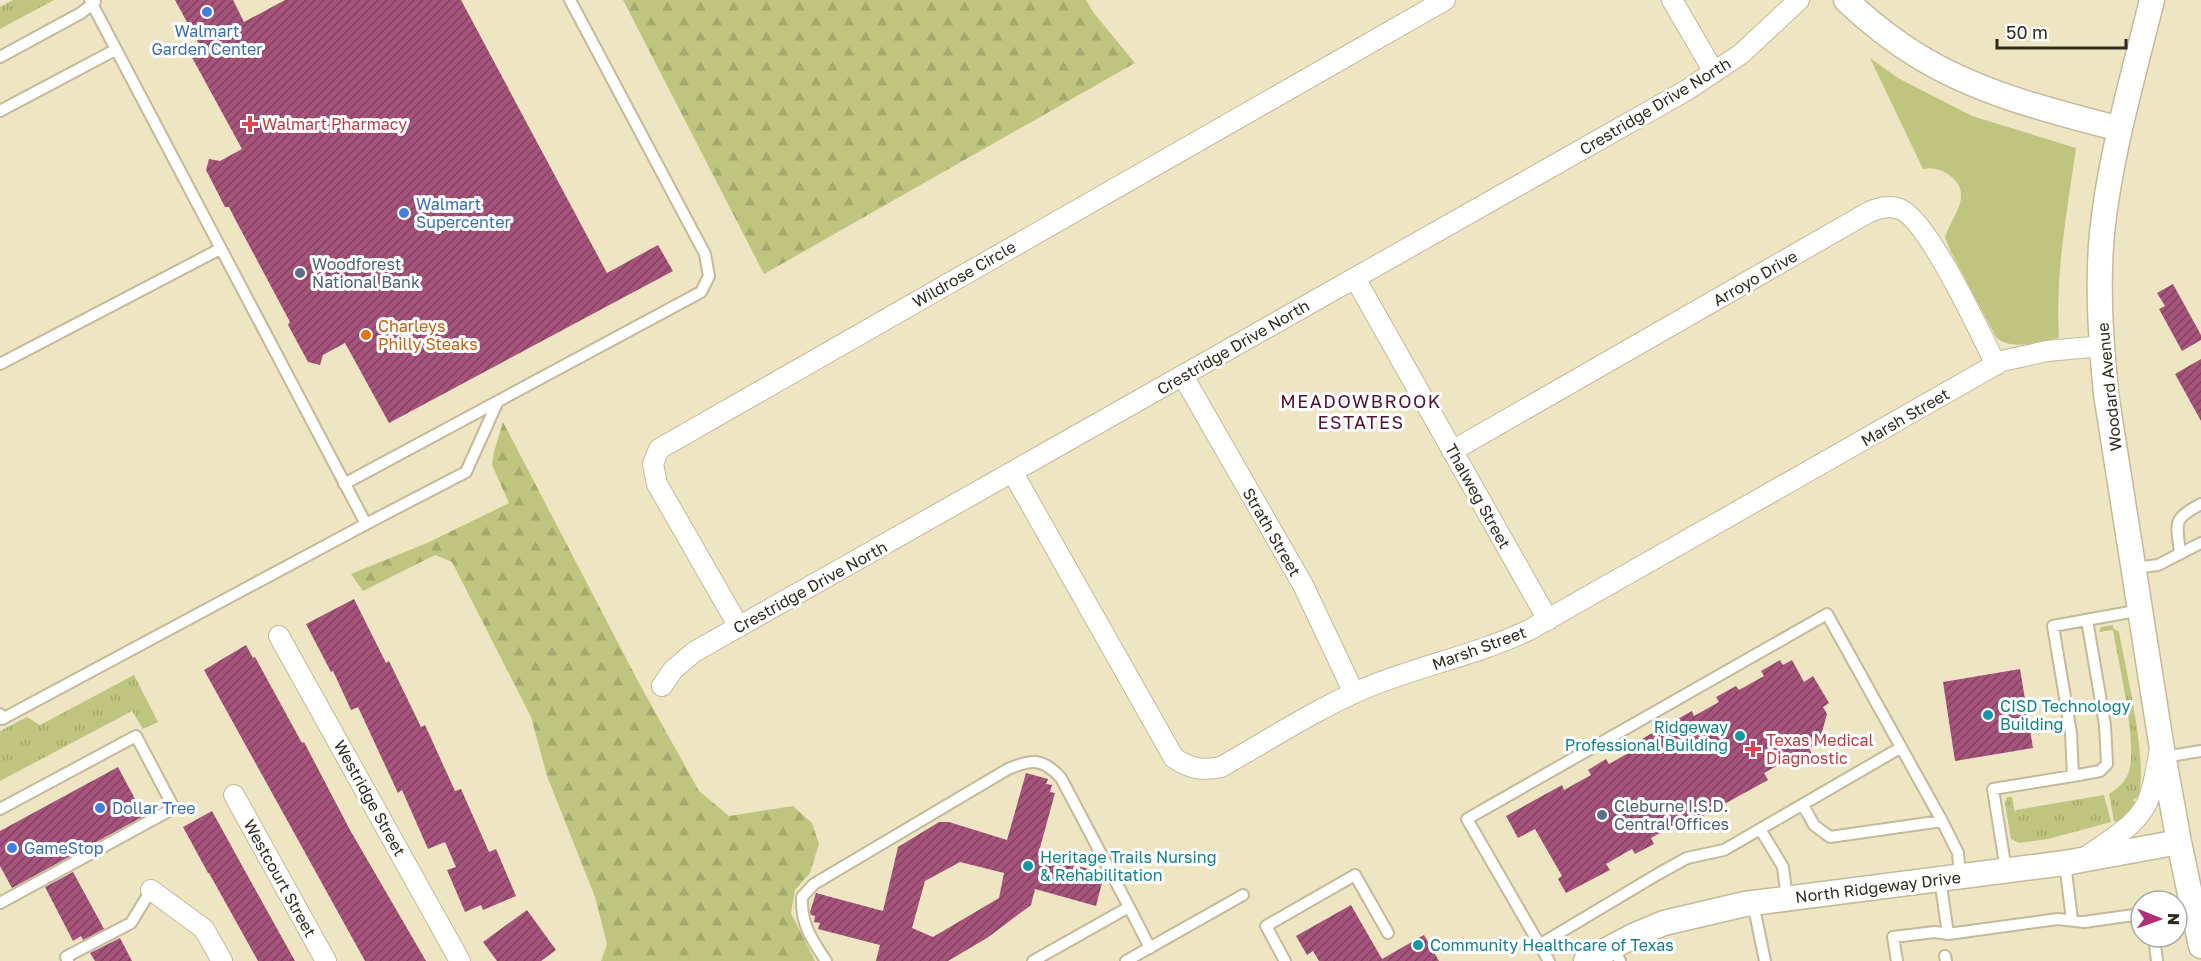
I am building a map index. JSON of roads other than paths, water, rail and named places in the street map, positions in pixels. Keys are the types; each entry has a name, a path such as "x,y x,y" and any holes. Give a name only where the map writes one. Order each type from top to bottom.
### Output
{"street":[{"name":"Wildrose Circle","path":"739,627 657,484 653,464 659,449 1445,0"},
{"path":"1672,0 1714,72"},
{"name":"Crestridge Drive North","path":"662,686 673,670 694,652 1687,90 1741,54 1799,0"},
{"path":"1846,0 1889,37 1948,73 2027,105 2120,129"},
{"name":"Woodard Avenue","path":"2152,0 2120,129 2102,234 2100,288 2102,346 2106,394 2162,750 2201,946"},
{"name":"Arroyo Drive","path":"1452,451 1869,212 1885,206 1901,210 1919,226 1978,328 1996,365"},
{"name":"Thalweg Street","path":"1354,278 1548,620"},
{"name":"Marsh Street","path":"1013,473 1174,758 1189,768 1205,770 1221,767 1354,693 1386,680 1506,641 1548,620 2002,361 2026,355 2102,346"},
{"name":"Strath Street","path":"1183,376 1302,585 1354,693"},
{"name":"Westridge Street","path":"279,636 460,961"},
{"path":"2073,861 2133,822 2142,811 2150,796 2162,750"},
{"name":"Westcourt Street","path":"234,795 326,961"},
{"name":"North Ridgeway Drive","path":"1586,961 1617,954 1664,923 1753,903 2073,861 2179,842"},
{"path":"151,890 204,929 222,961"}],"lane":[{"path":"344,484 701,292 710,276 705,254 570,0"},
{"path":"0,57 81,13 93,1 115,51 366,525"},
{"path":"0,111 115,51"},
{"path":"0,364 220,249"},
{"path":"1,718 466,471 498,401"},
{"path":"2180,554 2177,522 2182,514 2201,504"},
{"path":"2134,568 2158,565 2201,543"},
{"path":"2073,776 2071,733 2053,626 2141,610"},
{"path":"1549,961 1467,819 1827,614 1958,853 1950,878 1948,934"},
{"path":"2006,870 1993,789 2100,771 2107,764 2105,725 2087,620"},
{"path":"0,809 136,736 174,808 0,903"},
{"path":"1539,945 1687,858 1724,850 1900,748"},
{"path":"2162,750 2201,751"},
{"path":"826,961 806,930 801,914 802,897 814,884 1002,773 1024,762 1039,761 1051,768 1060,778 1150,948"},
{"path":"1803,805 1814,825 1830,837 1942,821"},
{"path":"1760,829 1783,867 1787,899"},
{"path":"2072,920 2073,861"},
{"path":"1285,961 1266,926 1355,875 1388,933"},
{"path":"68,961 66,957 131,923 151,890"},
{"path":"1126,961 1243,895"},
{"path":"1753,903 1765,961"},
{"path":"1033,961 1129,907"},
{"path":"1897,961 1893,937 1935,932 1948,934 2058,919 2084,922 2129,916"}],"place":[{"name":"Walmart Garden Center","path":"207,12"},
{"name":"Walmart Pharmacy","path":"250,124"},
{"name":"Walmart Supercenter","path":"404,213"},
{"name":"Woodforest National Bank","path":"300,273"},
{"name":"Charleys Philly Steaks","path":"366,335"},
{"name":"CISD Technology Building","path":"1988,715"},
{"name":"Ridgeway Professional Building","path":"1740,736"},
{"name":"Texas Medical Diagnostic","path":"1753,749"},
{"name":"Dollar Tree","path":"100,808"},
{"name":"Cleburne I.S.D. Central Offices","path":"1602,815"},
{"name":"GameStop","path":"12,848"},
{"name":"Heritage Trails Nursing & Rehabilitation","path":"1028,866"},
{"name":"Community Healthcare of Texas","path":"1418,945"}],"district":[{"name":"MEADOWBROOK ESTATES","path":"1361,412"}]}
